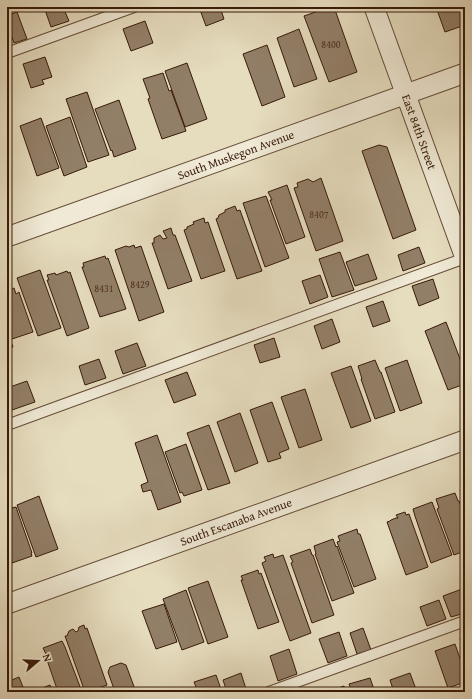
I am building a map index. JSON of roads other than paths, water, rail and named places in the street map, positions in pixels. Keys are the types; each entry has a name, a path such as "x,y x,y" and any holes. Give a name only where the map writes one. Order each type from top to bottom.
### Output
{"street":[{"name":"East 84th Street","path":"374,7 465,258"},
{"name":"South Muskegon Avenue","path":"7,237 465,72"},
{"name":"South Escanaba Avenue","path":"7,604 465,440"}],"lane":[{"path":"7,53 134,7"},
{"path":"7,425 465,258"},
{"path":"269,692 465,621"}]}
